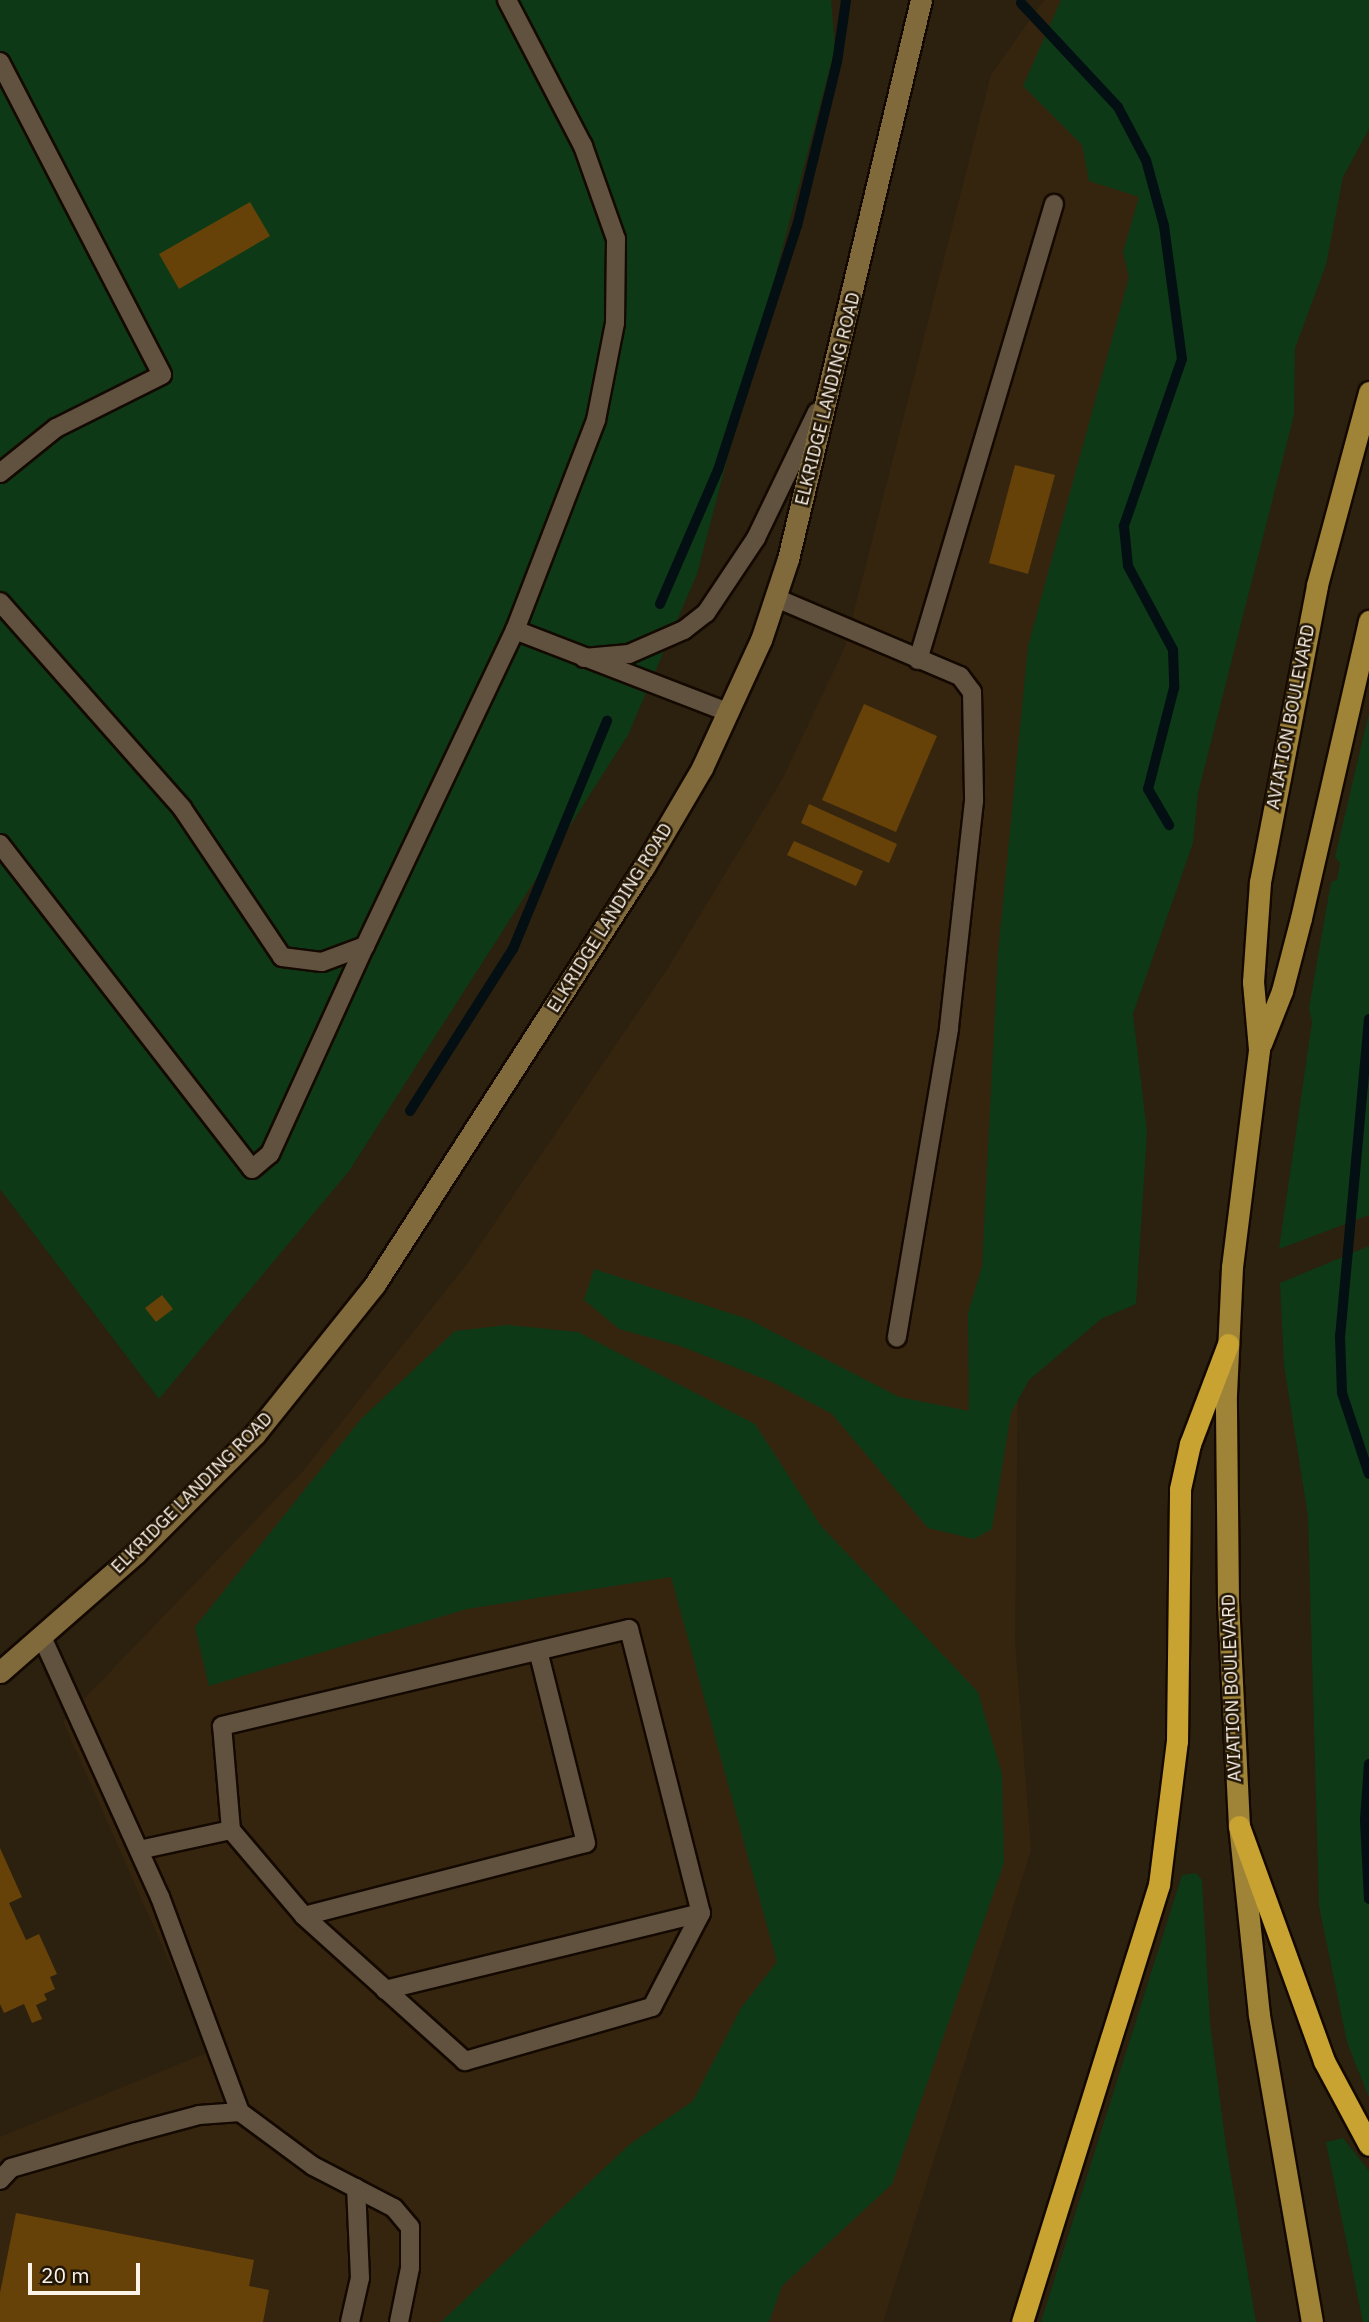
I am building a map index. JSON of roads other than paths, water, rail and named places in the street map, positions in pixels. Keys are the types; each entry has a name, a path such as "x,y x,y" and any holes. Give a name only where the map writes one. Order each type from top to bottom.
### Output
{"highway":[{"path":"1022,2322 1158,1885 1177,1741 1180,1489 1189,1444 1228,1344"},
{"path":"1239,1826 1324,2061 1369,2145"}],"main road":[{"name":"ELKRIDGE LANDING ROAD","path":"0,1672 136,1553 255,1434 375,1284 644,867 730,713 776,598 835,375 921,0"},
{"name":"AVIATION BOULEVARD","path":"1312,2322 1259,2015 1239,1826 1226,1512 1228,1344 1239,1201 1259,1049 1253,982 1261,882 1274,801 1317,585 1369,392"},
{"name":"AVIATION BOULEVARD","path":"1259,1049 1282,991 1301,918 1369,621"}],"lane":[{"path":"0,844 252,1169 271,1154 365,946 514,630 596,420 615,323 616,239 583,146 507,0"},
{"path":"0,62 162,375 56,428 0,473"},
{"path":"918,660 1054,204"},
{"path":"584,658 629,654 684,629 706,613 755,538 835,375"},
{"path":"776,598 960,676 972,692 974,802 949,1029 897,1338"},
{"path":"0,602 182,808 282,957 322,962 365,946"},
{"path":"514,630 730,713"},
{"path":"629,1629 701,1913 652,2007 465,2061 304,1916 231,1830 222,1726 538,1651 629,1629"},
{"path":"42,1637 139,1850 240,2112 313,2166 394,2208 410,2227 410,2268 399,2322"},
{"path":"304,1916 586,1843 538,1651"},
{"path":"139,1850 231,1830"},
{"path":"385,1990 701,1913"},
{"path":"0,2180 11,2168 136,2132 199,2115 240,2112"},
{"path":"351,2322 360,2278 356,2188"}],"waterway":[{"path":"660,604 718,470 797,226 837,62 846,0"},
{"path":"1021,3 1118,107 1146,160 1164,226 1182,359 1124,526 1128,566 1173,650 1174,688 1148,789 1169,825"},
{"path":"410,1111 513,949 607,721"},
{"path":"1369,1019 1340,1336 1342,1393 1369,1474"},
{"path":"1369,1764 1365,1820 1369,1899"}]}
